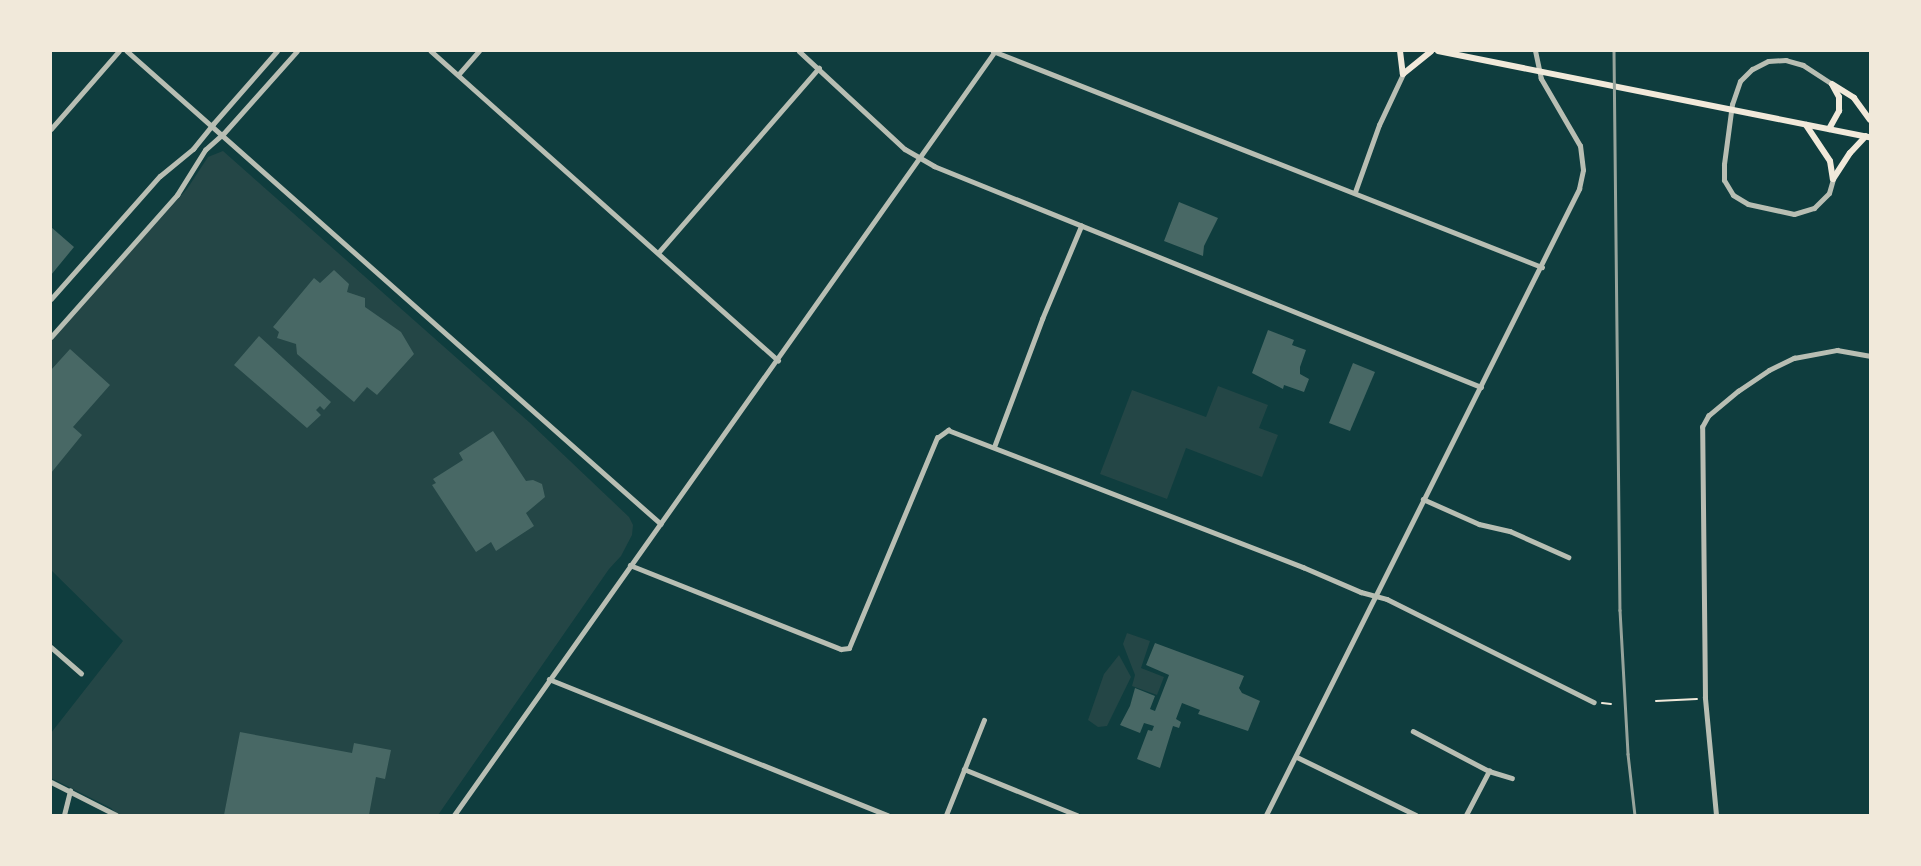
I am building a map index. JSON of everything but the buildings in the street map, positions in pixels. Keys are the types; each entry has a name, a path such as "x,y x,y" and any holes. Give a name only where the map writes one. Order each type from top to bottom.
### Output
{"main road":[{"path":"1400,51 1403,74"},
{"path":"1403,74 1431,51"},
{"path":"1438,51 1868,137"},
{"path":"1832,84 1854,98 1870,120"},
{"path":"1829,129 1839,111 1839,97 1832,84"},
{"path":"1805,125 1825,151 1833,179"},
{"path":"1833,179 1850,153 1868,137"}],"street":[{"path":"51,129 119,51"},
{"path":"127,51 213,124 661,524"},
{"path":"51,299 160,176 193,149 278,51"},
{"path":"51,337 177,195 200,158 297,51"},
{"path":"431,51 778,360"},
{"path":"458,75 479,51"},
{"path":"799,51 905,149 918,157 1081,226 1481,387"},
{"path":"454,815 994,51 1542,267"},
{"path":"1266,815 1579,189 1583,170 1575,136 1541,79 1535,51"},
{"path":"1832,84 1803,65 1786,60 1768,61 1752,69 1740,81 1732,104 1724,180 1733,195 1748,204 1794,214 1814,208 1829,193 1833,179"},
{"path":"658,253 819,68"},
{"path":"1355,192 1379,125 1403,74"},
{"path":"994,447 1042,318 1081,226"},
{"path":"1716,815 1705,698 1702,427 1708,416 1738,391 1769,370 1794,358 1837,349 1870,356"},
{"path":"631,565 841,649 849,648 937,438 943,430 952,430 1387,598 1594,702"},
{"path":"1423,499 1479,524 1510,531 1568,557"},
{"path":"51,647 81,673"},
{"path":"549,679 888,815"},
{"path":"946,815 984,720"},
{"path":"1413,730 1489,771 1512,778"},
{"path":"1297,757 1416,815"},
{"path":"964,769 1074,815"},
{"path":"1466,815 1489,771"},
{"path":"51,782 116,815"},
{"path":"64,815 70,791"}],"path":[{"path":"1656,701 1705,698"},
{"path":"1594,702 1611,704"}],"shaded area":[{"path":"223,151 529,422 629,517 633,525 632,535 621,556 609,569 438,815 118,815 111,808 51,778 51,733 123,641 51,570 51,339 187,189 208,157"},
{"path":"1218,386 1268,405 1259,428 1278,435 1262,477 1186,448 1167,499 1100,474 1132,390 1206,417"},
{"path":"1127,633 1150,641 1141,668 1164,677 1157,695 1132,686 1135,675 1123,644"},
{"path":"1119,655 1131,677 1107,726 1098,727 1088,720 1104,674"}],"railway":[{"path":"1614,51 1620,610 1628,754 1635,815"}]}
